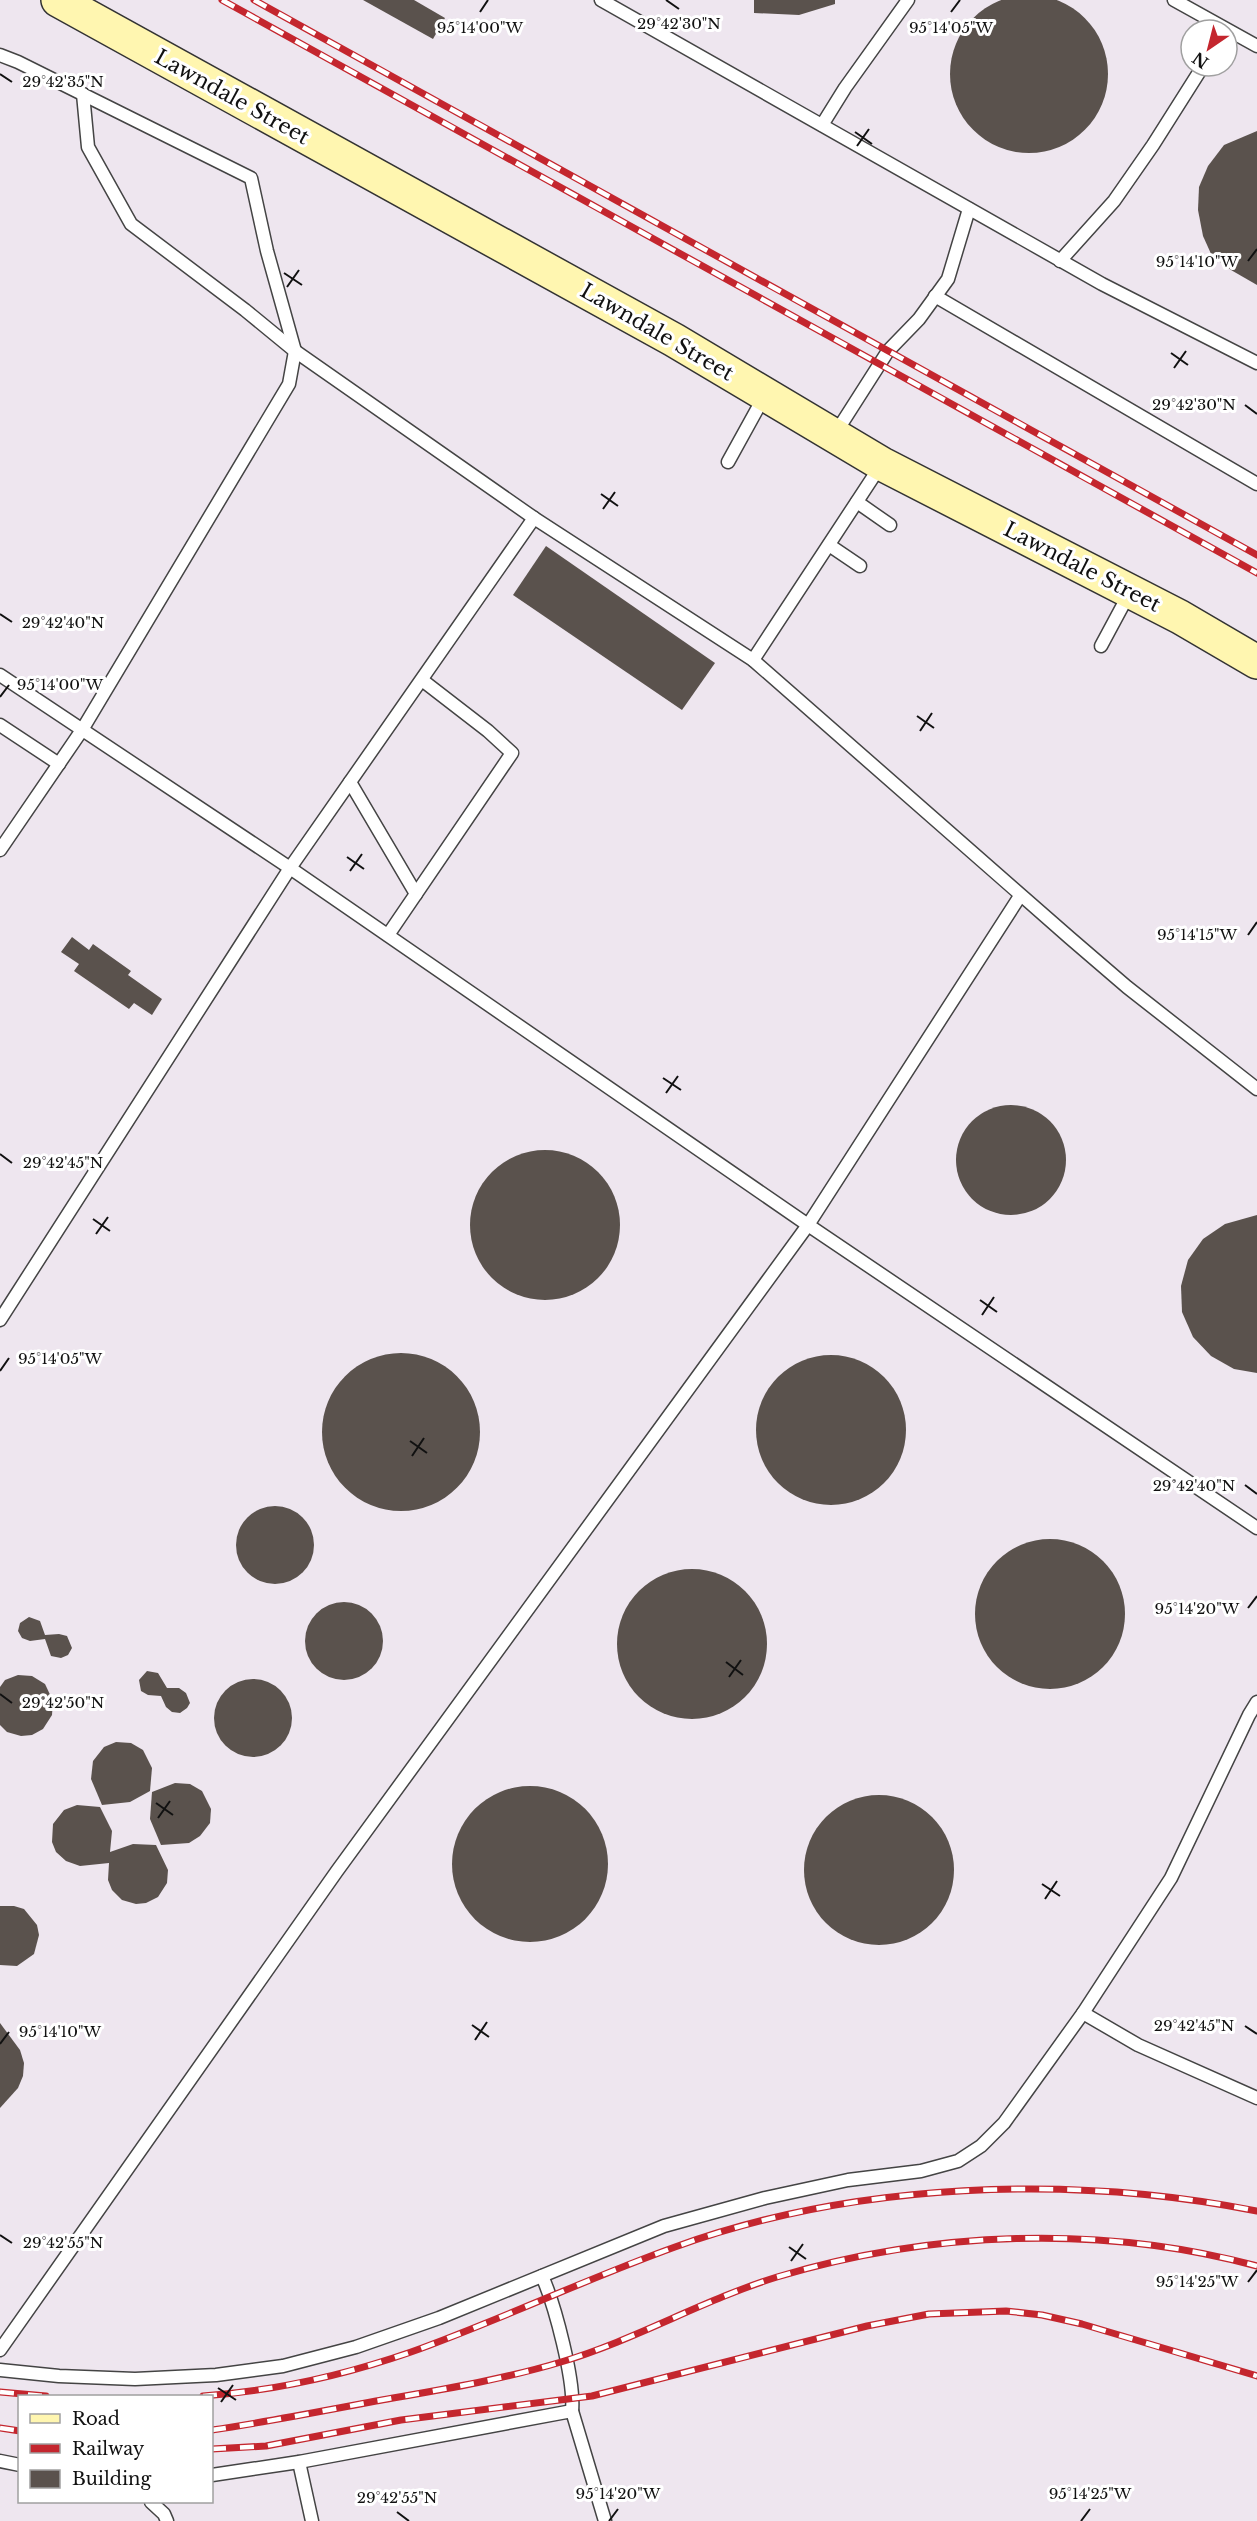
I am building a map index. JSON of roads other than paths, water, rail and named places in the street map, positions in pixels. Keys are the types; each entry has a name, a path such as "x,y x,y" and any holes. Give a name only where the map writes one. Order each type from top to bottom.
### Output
{"main road":[{"name":"Lawndale Street","path":"58,0 674,340 882,464 1130,592 1257,662"}],"lane":[{"path":"600,0 1060,261 1257,363"},
{"path":"822,125 845,88 908,0"},
{"path":"1174,0 1205,18"},
{"path":"1239,37 1257,46"},
{"path":"0,55 251,178 267,251 295,351 290,384 82,730 0,850"},
{"path":"1060,261 1114,201 1195,78"},
{"path":"83,94 88,147 131,224 245,310 295,351 534,518 753,660 1020,896 1137,994 1257,1089"},
{"path":"834,435 888,351 919,319 948,279 969,209"},
{"path":"935,296 1257,484"},
{"path":"728,462 765,394"},
{"path":"753,660 882,464"},
{"path":"857,502 890,525"},
{"path":"0,1320 290,868 534,518"},
{"path":"828,545 860,566"},
{"path":"1101,646 1130,592"},
{"path":"0,675 290,868 808,1225 1257,1528"},
{"path":"388,935 512,753 488,731 422,680"},
{"path":"0,725 59,764"},
{"path":"350,782 416,894"},
{"path":"0,2350 330,1881 808,1225 1020,896"},
{"path":"0,2370 58,2376 135,2379 216,2375 283,2366 356,2347 439,2318 664,2226 765,2198 848,2180 921,2171 958,2161 981,2146 1004,2123 1083,2013 1171,1878 1257,1702"},
{"path":"1083,2013 1138,2045 1257,2098"},
{"path":"542,2276 551,2295 566,2361 573,2399 572,2411 605,2521"},
{"path":"213,2475 299,2462 572,2411"},
{"path":"0,2461 18,2465"},
{"path":"299,2462 312,2521"},
{"path":"152,2503 164,2514 167,2521"}],"railway":[{"path":"222,0 1257,573"},
{"path":"254,0 1257,555"},
{"path":"213,2395 282,2386 335,2375 386,2360 444,2340 675,2247 744,2225 815,2209 889,2197 964,2191 1039,2189 1113,2192 1186,2199 1257,2211"},
{"path":"213,2430 446,2389 561,2362 616,2343 750,2286 835,2262 895,2250 955,2242 1016,2238 1077,2239 1138,2244 1198,2253 1257,2266"},
{"path":"213,2449 266,2446 401,2420 592,2396 867,2326 929,2314 1006,2311 1042,2315 1082,2324 1257,2376"},
{"path":"0,2392 34,2395"},
{"path":"0,2428 18,2431"}]}
